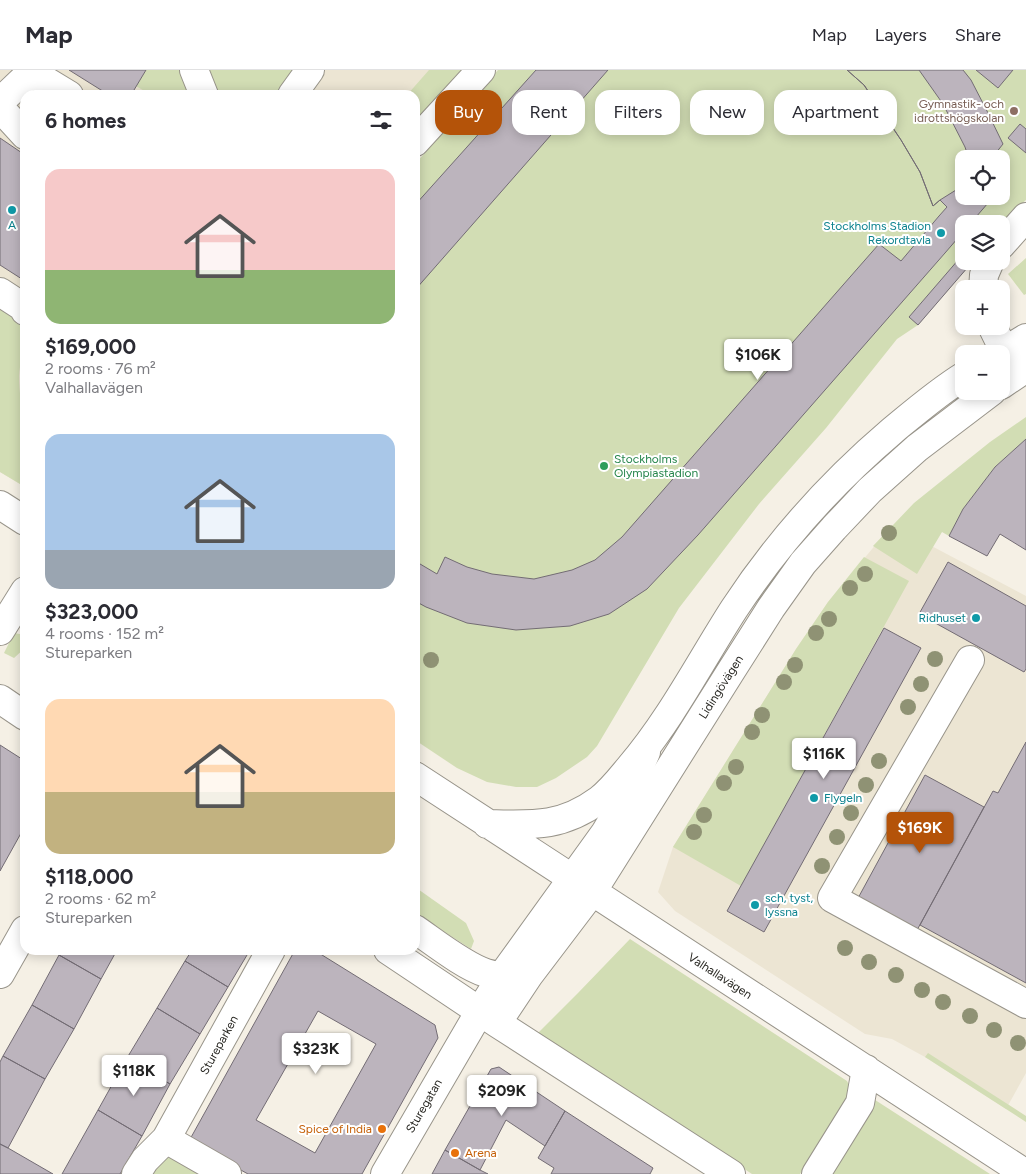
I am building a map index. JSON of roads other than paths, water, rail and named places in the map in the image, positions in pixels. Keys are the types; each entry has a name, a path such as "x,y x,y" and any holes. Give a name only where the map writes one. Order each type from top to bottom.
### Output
{"main road":[{"path":"194,70 202,90"},
{"path":"296,90 310,70"},
{"path":"420,137 481,70"},
{"path":"0,102 24,79 36,72 62,90"},
{"path":"0,108 20,130"},
{"path":"1010,235 1026,218"},
{"path":"0,292 20,305"},
{"path":"997,335 1012,362"},
{"name":"Lidingövägen","path":"488,1017 502,976 582,885 605,833 629,792 650,744 762,568 811,508 859,459 918,410 955,383"},
{"name":"Lidingövägen","path":"488,1017 529,975 582,885 803,563 870,490 917,448 980,400"},
{"path":"0,505 20,519"},
{"path":"0,631 20,599"},
{"path":"970,660 832,898 1026,1004"},
{"path":"0,700 20,713"},
{"name":"Lidingövägen","path":"487,824 531,825 549,823 577,814 599,800 614,786 650,744"},
{"name":"Valhallavägen","path":"420,779 1026,1174"},
{"path":"420,932 458,958 480,970 502,976 529,975"},
{"path":"0,974 20,939"},
{"name":"Stureparken","path":"136,1174 145,1160 166,1139 268,955"},
{"path":"395,955 731,1174"},
{"name":"Sturegatan","path":"385,1174 488,1017"},
{"name":"Sturegatan","path":"401,1174 465,1068 488,1017"},
{"path":"816,1174 860,1103 866,1069"},
{"path":"166,1139 227,1174"}],"place":[{"name":"Gymnastik- och idrottshögskolan","path":"1014,111"},
{"name":"A","path":"12,210"},
{"name":"Stockholms Stadion Rekordtavla","path":"941,233"},
{"name":"Stockholms Olympiastadion","path":"604,466"},
{"name":"Ridhuset","path":"976,618"},
{"name":"Flygeln","path":"814,798"},
{"name":"sch, tyst, lyssna","path":"755,905"},
{"name":"Spice of India","path":"382,1129"},
{"name":"Arena","path":"455,1153"}]}
